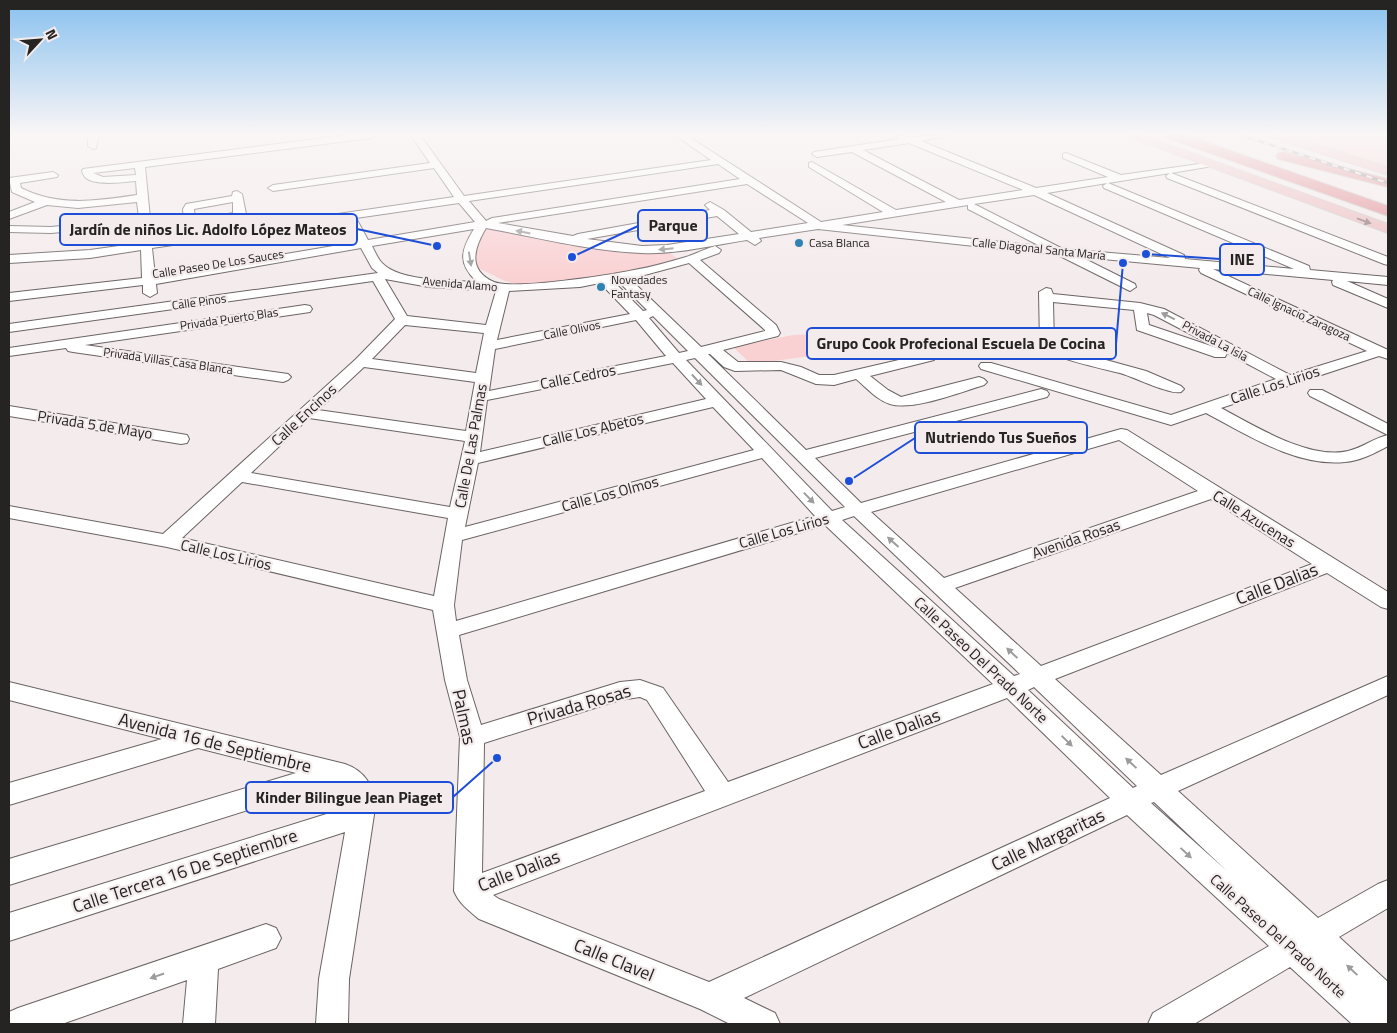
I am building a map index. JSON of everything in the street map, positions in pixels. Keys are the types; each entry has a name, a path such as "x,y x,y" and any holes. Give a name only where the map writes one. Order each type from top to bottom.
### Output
{"highway":[{"path":"1309,183 1388,211"},
{"path":"1365,183 1388,191"}],"main road":[{"path":"1262,183 1388,229"}],"street":[{"path":"12,183 16,190 27,197 45,202 104,203 142,198"},
{"path":"141,183 153,330"},
{"path":"273,188 307,183"},
{"path":"450,183 461,199 486,222"},
{"path":"9,259 90,254 569,183"},
{"path":"499,288 480,278 471,268 469,261 469,246 486,222 730,183"},
{"path":"755,183 820,226 840,229"},
{"path":"843,183 895,214"},
{"path":"919,183 958,204"},
{"name":"Calle Ignacio Zaragoza","path":"1015,183 1384,353"},
{"path":"689,190 720,212 752,239 840,229 972,207 1095,183"},
{"path":"752,239 958,204 1125,183"},
{"path":"1188,183 1388,261"},
{"path":"1108,186 1388,304"},
{"path":"9,229 51,230 190,224 238,215 241,210 238,196 190,206 188,209 190,224"},
{"path":"9,216 45,202"},
{"path":"972,207 1130,287"},
{"path":"562,240 720,212"},
{"path":"349,216 362,243 383,276 402,320"},
{"name":"Calle Paseo De Los Sauces","path":"9,297 148,278 486,222 562,240 628,249 655,250 752,239"},
{"name":"Calle Diagonal Santa María","path":"840,229 1061,252 1388,281"},
{"name":"Avenida Alamo","path":"383,276 429,283 499,288 539,288 613,279 691,259 752,239"},
{"name":"Calle Cedros","path":"480,397 695,353 771,334 773,331 691,259"},
{"name":"Calle Pinos","path":"9,328 383,276"},
{"name":"Calle Paseo De Los Sauces","path":"9,290 148,278"},
{"name":"Calle Paseo Del Prado Norte","path":"613,279 648,314 695,353 858,510 1158,788 1303,943 1374,1024"},
{"name":"Calle De Las Palmas","path":"443,605 453,536 470,460 499,288"},
{"name":"Privada La Isla","path":"1176,389 1141,374 1061,352 1047,346 1046,294 1140,307 1165,314 1236,357 1283,382"},
{"name":"Privada La Isla","path":"1140,307 1140,324 1146,329 1236,357"},
{"name":"Privada Puerto Blas","path":"9,352 306,308"},
{"name":"Calle Olivos","path":"402,320 490,338 648,314"},
{"name":"Calle Encinos","path":"166,541 361,362 402,320"},
{"name":"Privada Villas Casa Blanca","path":"52,345 283,377"},
{"path":"695,353 735,367 787,367 821,380 834,380 929,357"},
{"name":"Calle Paseo Del Prado Norte","path":"695,353 717,401 828,518 1011,687 1130,802 1303,943 1388,1003"},
{"name":"Calle Los Lirios","path":"986,366 1171,420 1283,382 1384,353"},
{"path":"361,362 483,379"},
{"path":"860,374 890,398 899,402 908,402 979,382"},
{"path":"1316,393 1388,430"},
{"path":"802,456 1041,394"},
{"name":"Calle Los Abetos","path":"470,460 717,401"},
{"path":"1208,408 1286,446 1312,454 1333,457 1354,456 1388,440"},
{"name":"Privada 5 de Mayo","path":"9,411 181,439"},
{"path":"306,413 473,437"},
{"name":"Calle Los Lirios","path":"448,631 828,518 1121,434"},
{"name":"Calle Azucenas","path":"1121,434 1388,602"},
{"name":"Calle Los Olmos","path":"453,536 766,452"},
{"path":"239,476 458,514"},
{"name":"Avenida Rosas","path":"941,586 1212,492"},
{"name":"Calle Los Lirios","path":"9,512 166,541 443,605"},
{"name":"Calle Dalias","path":"468,891 1011,687 1328,565"},
{"name":"Palmas","path":"443,605 456,680 472,737 468,891"},
{"name":"Calle Margaritas","path":"710,998 1158,788 1388,685"},
{"name":"Privada Rosas","path":"472,737 614,692 632,687 641,688 655,694 722,795"},
{"name":"Avenida 16 de Septiembre","path":"9,691 345,775 356,783 361,791 361,816 334,979 332,1024"},
{"path":"9,794 197,739"},
{"path":"9,872 332,772"},
{"name":"Calle Tercera 16 De Septiembre","path":"9,927 361,816"},
{"name":"Calle Clavel","path":"468,891 489,908 710,998 764,1024"},
{"path":"1164,1024 1388,893"},
{"path":"18,1024 266,938"},
{"path":"199,1024 204,960"}],"shaded area":[{"path":"480,226 622,253 667,250 681,262 635,273 530,288 505,281 468,263"},
{"path":"915,330 920,342 751,364 733,347 793,335"}],"place":[{"name":"Casa Blanca","path":"799,243"},
{"name":"Jardín de niños Lic. Adolfo López Mateos","path":"437,246"},
{"name":"INE","path":"1146,254"},
{"name":"Parque","path":"572,257"},
{"name":"Grupo Cook Profecional Escuela De Cocina","path":"1123,263"},
{"name":"Novedades Fantasy","path":"601,287"},
{"name":"Nutriendo Tus Sueños","path":"849,481"},
{"name":"Kinder Bilingue Jean Piaget","path":"497,758"}]}
